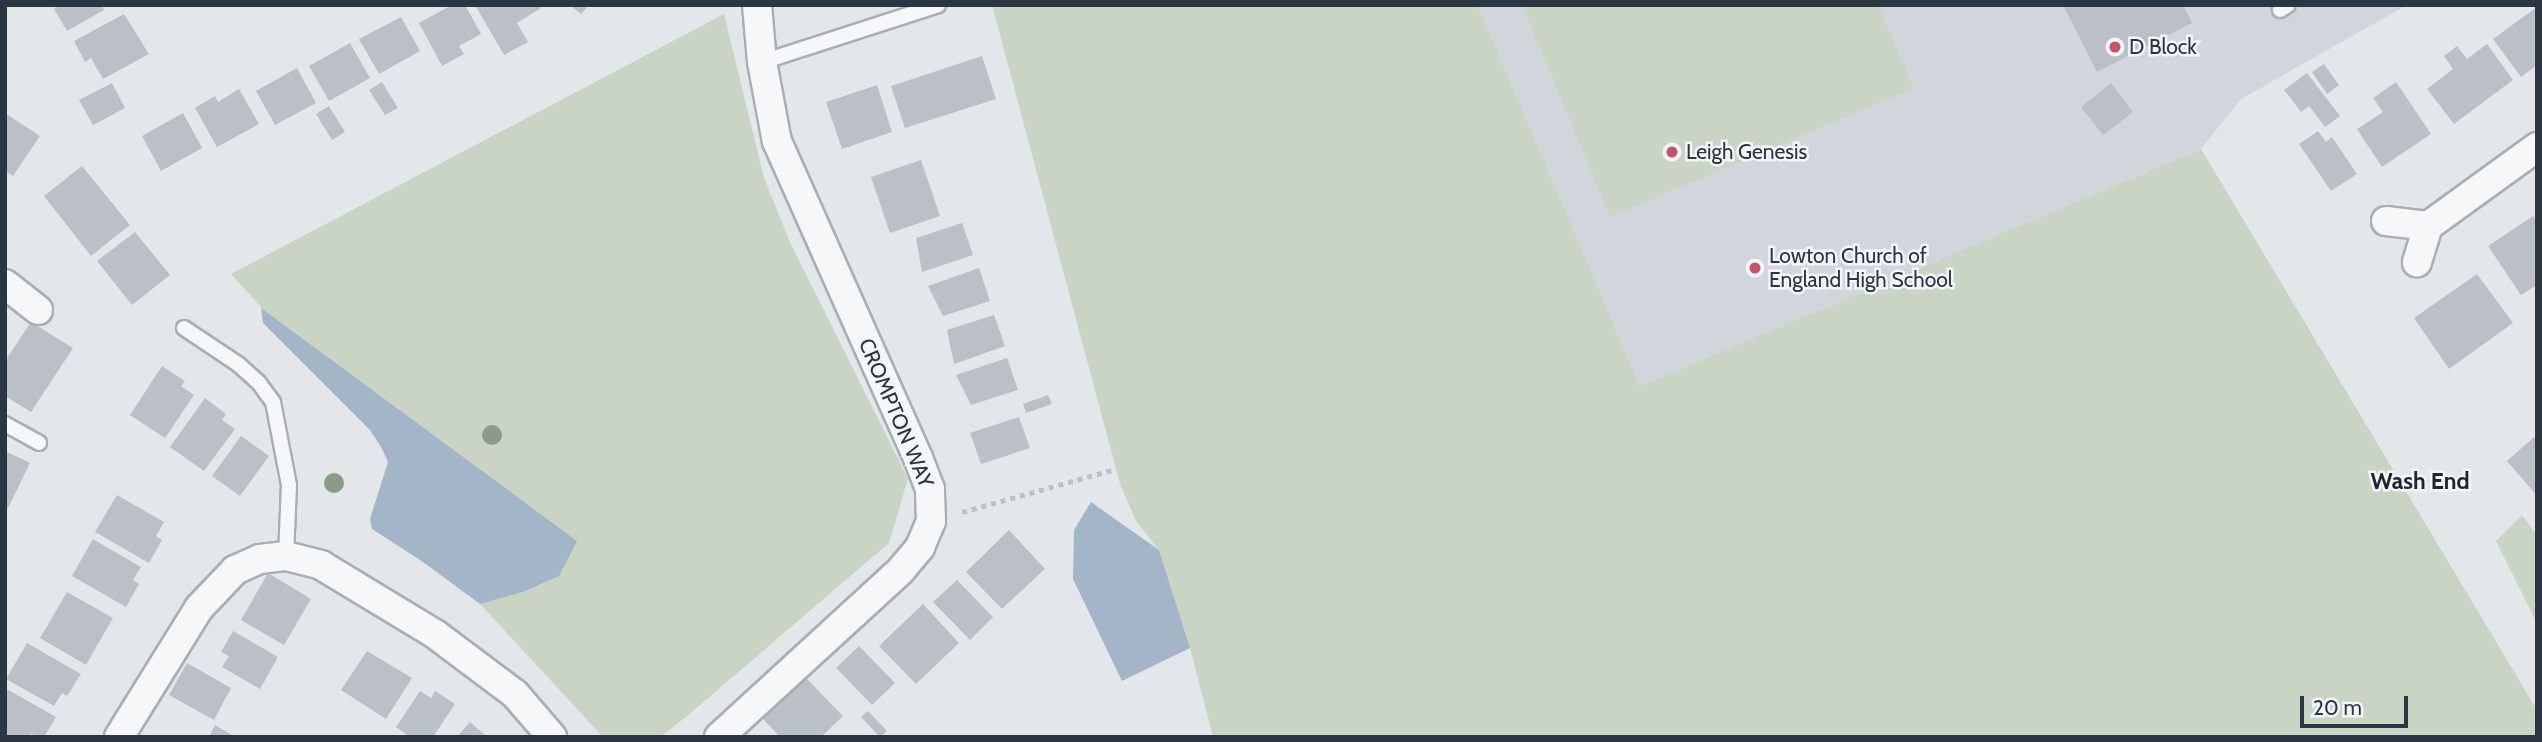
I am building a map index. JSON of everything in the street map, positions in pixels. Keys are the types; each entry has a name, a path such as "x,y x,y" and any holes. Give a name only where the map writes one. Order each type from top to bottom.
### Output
{"street":[{"name":"CROMPTON WAY","path":"719,737 901,570 920,547 931,521 930,489 918,458 777,142 762,62 757,5"},
{"path":"2417,262 2428,226 2537,147"},
{"path":"2386,221 2428,226"},
{"path":"5,284 38,310"},
{"path":"119,737 199,608 235,570 260,559 286,556 321,565 435,634 515,694 552,737"}],"lane":[{"path":"762,62 938,5"},
{"path":"184,328 238,364 259,383 273,402 287,461 289,485 286,556"},
{"path":"5,424 39,443"}],"path":[{"path":"931,521 1111,470"}],"shaded area":[{"name":"Lowton Church of England High School","path":"1478,5 2407,5 2241,99 2201,149 1640,386"}],"green space":[{"path":"992,5 1478,5 1640,386 2201,149 2537,710 2537,737 1213,737 1190,648 1159,550 1136,521 1120,484"},
{"name":"Leigh Genesis","path":"1522,5 1878,5 1914,88 1610,217"},
{"path":"724,14 764,178 789,240 908,479 889,543 686,717 660,737 603,737 480,604 520,593 231,274"},
{"path":"2522,515 2537,535 2537,623 2496,541"}],"water":[{"path":"261,308 577,541 559,576 520,593 480,604 372,529 370,519 388,462 381,447 370,430 263,323"},
{"path":"1091,502 1159,550 1190,648 1122,681 1073,579 1074,530"}],"building":[{"path":"60,5 102,5 104,10 67,31 54,9"},
{"path":"452,5 465,5 481,34 459,46 464,54 442,66 419,23"},
{"path":"475,5 539,5 541,8 517,23 528,42 504,55"},
{"path":"570,5 589,5 581,14"},
{"name":"D Block","path":"2063,5 2183,5 2192,23 2097,72"},
{"path":"2537,7 2537,65 2521,77 2493,39"},
{"path":"124,14 149,54 103,79 91,58 85,62 74,41"},
{"path":"401,17 420,51 379,74 359,39"},
{"path":"350,43 370,78 329,101 309,66"},
{"path":"2487,44 2513,80 2454,124 2427,89 2453,69 2444,56 2457,46 2467,59"},
{"path":"982,56 996,99 905,128 891,86"},
{"path":"2324,64 2339,85 2327,94 2312,72"},
{"path":"297,68 316,103 275,125 256,91"},
{"path":"2307,73 2340,116 2325,127 2309,106 2301,112 2284,90"},
{"path":"382,82 398,108 385,115 369,90"},
{"path":"2396,82 2431,134 2382,167 2357,129 2383,112 2373,98"},
{"path":"112,83 125,108 93,125 79,100"},
{"path":"2111,83 2133,112 2103,135 2081,107"},
{"path":"877,85 892,132 842,149 826,102"},
{"path":"239,89 259,124 217,147 195,108 215,96 218,102"},
{"path":"329,106 345,132 332,140 316,114"},
{"path":"5,113 40,136 13,176 5,171"},
{"path":"183,113 202,148 161,171 142,136"},
{"path":"2318,131 2326,142 2332,137 2357,174 2331,191 2299,144"},
{"path":"921,160 940,216 890,233 871,177"},
{"path":"82,166 130,225 91,256 44,196"},
{"path":"2533,216 2537,221 2537,285 2521,295 2488,246"},
{"path":"962,223 973,255 922,272 916,238"},
{"path":"135,232 170,275 132,305 97,261"},
{"path":"979,268 990,301 943,316 928,286"},
{"path":"2477,274 2513,323 2449,369 2414,318"},
{"path":"994,315 1005,346 954,364 947,330"},
{"path":"31,322 73,348 31,412 5,396 5,361"},
{"path":"1007,358 1018,390 971,405 956,375"},
{"path":"162,366 185,381 181,386 194,395 165,438 130,415"},
{"path":"1048,395 1052,404 1026,413 1023,404"},
{"path":"205,398 226,414 222,420 235,429 204,471 170,447"},
{"path":"1019,417 1030,448 981,464 970,433"},
{"path":"241,436 269,456 240,496 212,476"},
{"path":"2534,437 2537,441 2537,496 2507,461"},
{"path":"5,451 30,463 7,510 5,509"},
{"path":"117,495 164,522 156,536 162,540 149,563 95,532"},
{"path":"1009,530 1045,569 1002,609 966,572"},
{"path":"93,539 141,567 133,580 139,584 126,607 72,576"},
{"path":"268,573 311,599 284,645 241,620"},
{"path":"957,580 993,617 970,640 933,602"},
{"path":"67,592 113,618 86,665 40,638"},
{"path":"923,604 959,643 916,684 879,646"},
{"path":"233,631 278,657 260,689 222,667 229,656 221,652"},
{"path":"27,643 81,674 67,696 62,693 54,706 6,679"},
{"path":"859,646 895,683 872,705 836,668"},
{"path":"367,651 412,678 386,719 341,690"},
{"path":"187,663 231,688 214,720 169,695"},
{"path":"806,678 843,716 821,737 780,737 763,719"},
{"path":"5,688 56,717 44,737 31,734 29,737 5,737"},
{"path":"420,691 431,698 435,691 455,704 433,737 410,737 396,727"},
{"path":"868,711 887,731 880,737 861,717"},
{"path":"470,722 487,737 457,737"},
{"path":"215,725 235,737 209,737"}],"place":[{"name":"D Block","path":"2115,47"},
{"name":"Leigh Genesis","path":"1672,152"},
{"name":"Lowton Church of England High School","path":"1755,268"}],"district":[{"name":"Wash End","path":"2420,481"}]}
